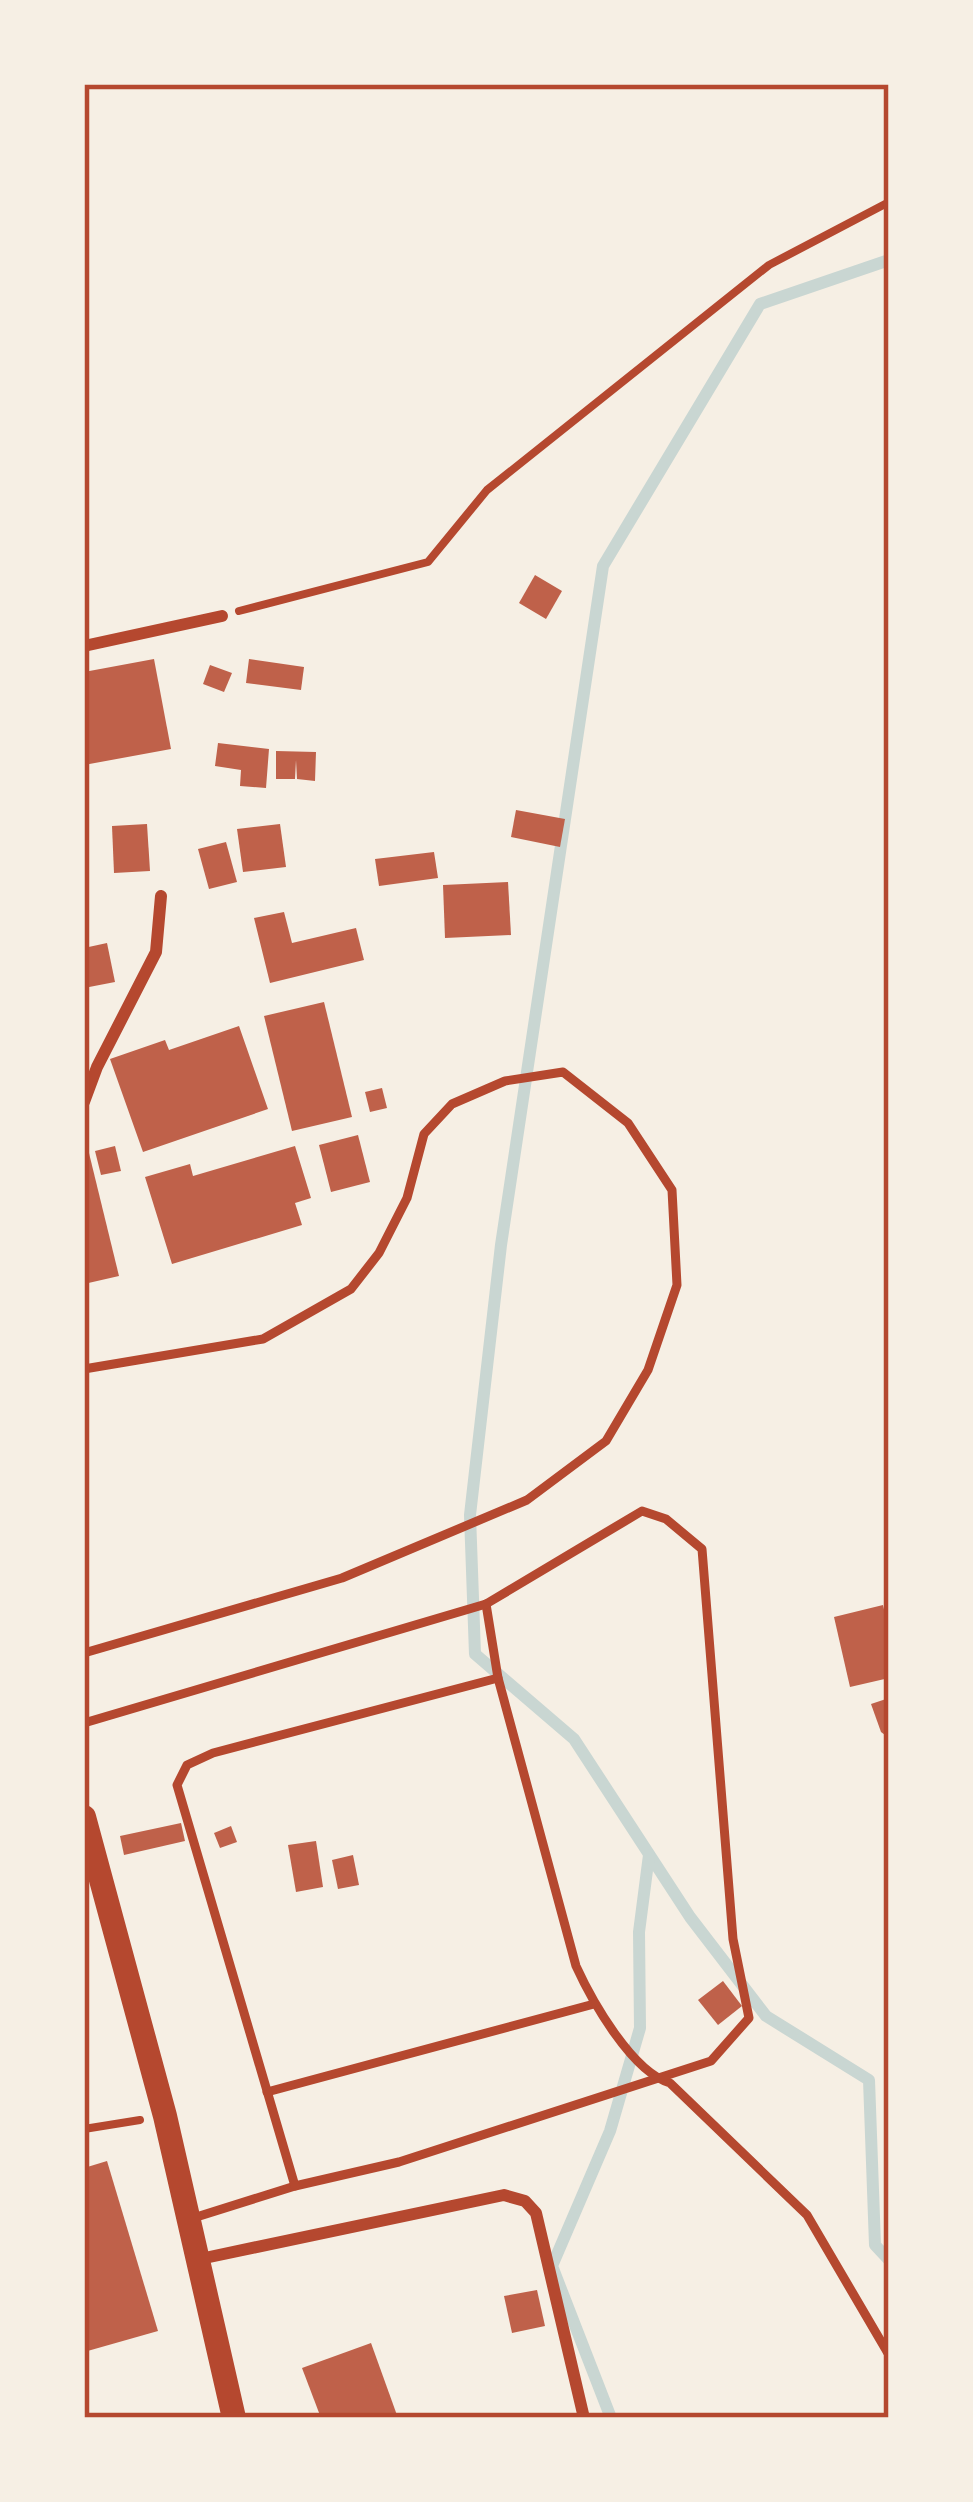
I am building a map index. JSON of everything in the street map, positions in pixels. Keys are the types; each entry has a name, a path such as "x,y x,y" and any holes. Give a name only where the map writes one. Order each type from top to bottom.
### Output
{"main road":[{"path":"84,1817 165,2116 234,2418"}],"street":[{"path":"84,646 222,616"},
{"path":"84,1102 156,952 160,896"},
{"path":"200,2259 503,2195 525,2201 536,2212 584,2418"}],"lane":[{"path":"84,1370 263,1339 350,1289 379,1253 407,1198 424,1134 452,1104 505,1081 563,1072 628,1123 672,1190 676,1285 648,1370 606,1441 527,1500 342,1578 84,1654"},
{"path":"84,1723 486,1604 642,1511 666,1519 702,1549 733,1940 749,2018 711,2061 399,2162 295,2186 190,2219"},
{"path":"486,1604 498,1678 576,1966 594,2005 654,2078 670,2083 807,2215 889,2355"},
{"path":"295,2186 177,1785 187,1765 213,1753 498,1678"},
{"path":"267,2092 594,2005"}],"path":[{"path":"222,616 428,562 487,490 770,266 889,202"},
{"path":"84,2129 165,2116"}],"building":[{"path":"535,575 562,591 546,619 519,603"},
{"path":"154,659 171,749 84,765 84,672"},
{"path":"249,659 304,667 301,690 246,683"},
{"path":"210,665 232,673 224,692 203,684"},
{"path":"218,743 269,749 266,788 240,786 241,770 215,766"},
{"path":"276,751 316,752 315,781 297,779 296,760 295,779 276,779"},
{"path":"516,810 565,819 560,847 511,837"},
{"path":"147,824 150,871 114,873 112,826"},
{"path":"280,824 286,867 243,872 237,829"},
{"path":"226,842 237,882 209,889 198,849"},
{"path":"434,852 438,878 379,886 375,859"},
{"path":"508,882 511,935 445,938 443,885"},
{"path":"284,912 292,943 356,928 364,960 270,983 254,918"},
{"path":"107,943 115,982 84,988 84,948"},
{"path":"324,1002 352,1117 292,1131 264,1016"},
{"path":"239,1026 268,1109 143,1152 110,1059 165,1040 169,1050"},
{"path":"382,1088 387,1108 370,1112 365,1092"},
{"path":"358,1135 370,1182 331,1192 319,1145"},
{"path":"115,1146 121,1171 101,1175 95,1151"},
{"path":"295,1146 311,1198 295,1203 302,1225 172,1264 145,1177 190,1164 193,1176"},
{"path":"88,1149 119,1276 84,1284 84,1150"},
{"path":"883,1605 889,1632 889,1678 850,1687 834,1617"},
{"path":"889,1698 889,1738 881,1732 871,1704"},
{"path":"181,1823 185,1841 124,1855 120,1836"},
{"path":"231,1826 237,1842 220,1848 214,1833"},
{"path":"316,1841 323,1887 296,1892 288,1845"},
{"path":"353,1855 359,1885 338,1889 332,1860"},
{"path":"723,1981 742,2006 718,2025 698,2000"},
{"path":"107,2161 158,2331 84,2352 84,2168"},
{"path":"537,2290 545,2326 512,2333 504,2296"},
{"path":"371,2343 398,2418 321,2418 302,2368"}],"waterway":[{"path":"889,260 760,304 603,566 501,1245 470,1515 475,1654 574,1739 690,1917 766,2016 869,2080 875,2245 889,2260"},
{"path":"611,2418 552,2266 610,2131 640,2028 639,1932 649,1855"}]}
